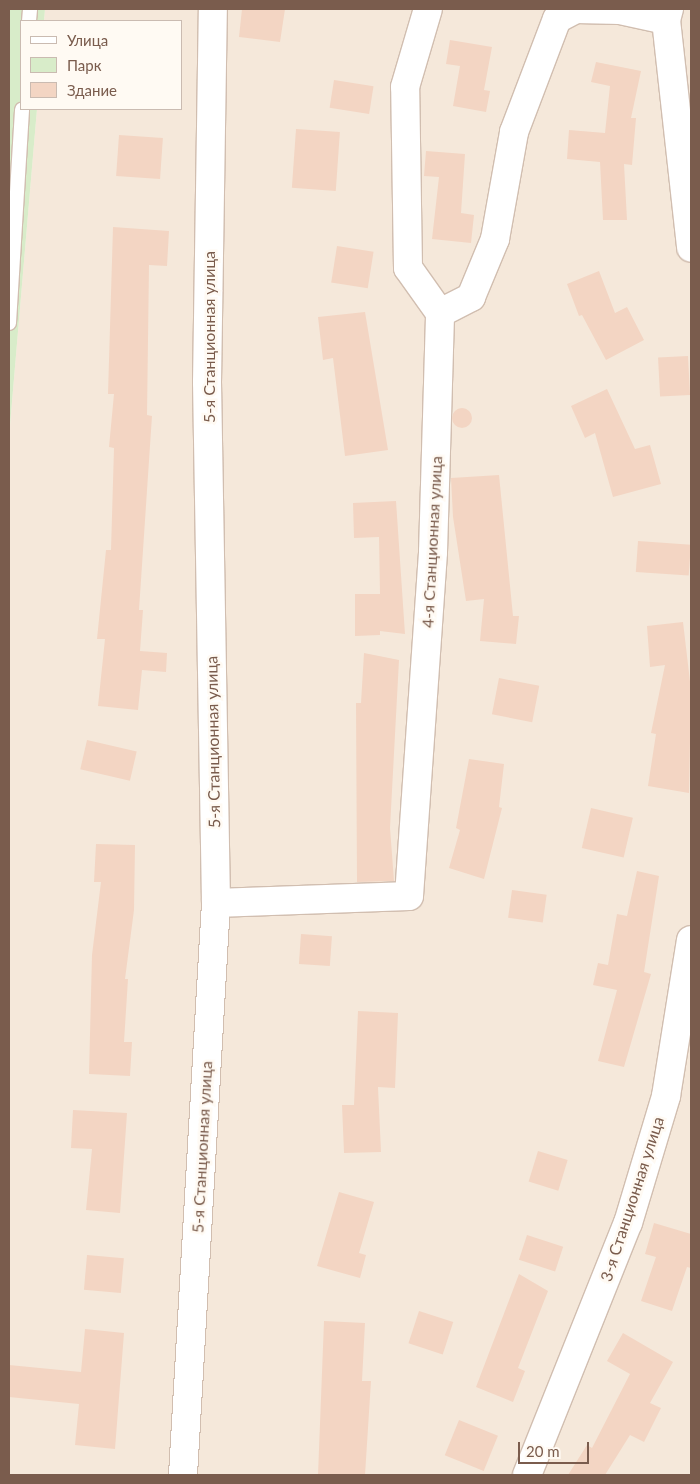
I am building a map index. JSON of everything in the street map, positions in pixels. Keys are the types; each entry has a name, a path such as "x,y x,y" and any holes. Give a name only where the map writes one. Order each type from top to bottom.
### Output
{"street":[{"name":"5-я Станционная улица","path":"183,1475 216,903 207,382 213,9"},
{"path":"428,9 405,87 408,268 440,313 470,297 495,239 514,132 556,19 576,9 668,14 691,248"},
{"name":"4-я Станционная улица","path":"216,903 409,896 433,552 440,313"},
{"name":"3-я Станционная улица","path":"527,1475 628,1224 666,1096 691,940"}],"lane":[{"path":"9,323 22,110"},
{"path":"9,158 19,139"}],"shaded area":[{"path":"45,9 691,9 691,1475 9,1475 9,437 37,110 182,110 182,20 44,20"}],"green space":[{"path":"9,9 45,9 44,20 20,20 20,110 37,110 9,437"}],"building":[{"path":"242,9 285,9 280,42 239,37"},
{"path":"450,40 492,47 484,90 490,91 486,112 453,106 460,66 446,64"},
{"path":"596,62 641,71 631,118 636,118 632,165 624,164 627,220 603,220 600,162 567,159 569,130 605,133 610,86 591,82"},
{"path":"334,80 374,86 369,114 330,108"},
{"path":"296,129 340,132 336,191 292,188"},
{"path":"119,135 163,138 160,179 116,176"},
{"path":"426,151 465,154 461,213 474,215 471,243 432,239 439,177 424,176"},
{"path":"113,227 169,231 167,266 149,265 147,415 152,416 139,610 143,610 140,651 167,653 166,672 142,670 138,710 98,706 105,639 97,639 106,550 111,550 114,448 109,447 114,394 108,394"},
{"path":"337,246 374,252 368,288 331,283"},
{"path":"599,271 615,313 627,307 644,340 606,360 582,315 579,316 567,284"},
{"path":"365,312 388,450 345,456 333,358 323,360 318,317"},
{"path":"688,356 690,395 660,397 658,358"},
{"path":"607,389 635,449 650,445 661,484 613,497 595,433 585,438 571,406"},
{"path":"458,408 466,408 472,414 472,422 466,428 458,428 452,422 452,414"},
{"path":"499,475 513,616 519,616 516,644 480,641 484,599 466,601 453,517 451,478"},
{"path":"396,501 405,634 380,631 380,635 355,636 355,594 380,594 379,537 354,538 353,503"},
{"path":"638,541 691,545 689,576 636,572"},
{"path":"683,622 691,690 689,793 648,786 656,734 651,733 665,665 650,667 647,626"},
{"path":"364,653 399,660 390,828 394,881 357,882 356,703 361,703"},
{"path":"499,678 539,686 532,722 492,714"},
{"path":"87,740 137,751 130,781 80,769"},
{"path":"469,759 504,764 499,807 502,808 484,879 449,868 460,830 456,828"},
{"path":"591,808 633,818 624,858 582,848"},
{"path":"96,844 135,845 134,910 125,979 128,979 124,1042 132,1042 130,1076 89,1074 92,955 101,882 94,882"},
{"path":"637,871 659,876 644,972 651,974 624,1067 598,1061 617,990 593,985 598,963 608,965 617,914 627,916"},
{"path":"512,890 547,895 543,923 508,918"},
{"path":"301,934 332,936 330,966 299,964"},
{"path":"358,1011 398,1013 395,1088 378,1087 381,1152 344,1153 342,1105 354,1105"},
{"path":"73,1110 127,1113 120,1213 86,1210 92,1149 71,1148"},
{"path":"538,1151 568,1160 558,1191 529,1182"},
{"path":"339,1192 374,1202 359,1253 366,1255 360,1278 317,1266"},
{"path":"654,1223 691,1234 691,1268 687,1267 672,1311 641,1301 656,1257 645,1254"},
{"path":"527,1235 563,1247 555,1271 519,1260"},
{"path":"87,1255 124,1258 121,1293 84,1290"},
{"path":"519,1274 548,1291 518,1368 525,1371 513,1402 476,1387"},
{"path":"419,1311 453,1322 443,1354 408,1343"},
{"path":"324,1321 365,1323 362,1381 371,1381 365,1475 318,1475"},
{"path":"85,1329 124,1333 115,1449 75,1445 79,1404 9,1397 9,1365 81,1372"},
{"path":"623,1333 673,1362 650,1403 661,1408 644,1442 630,1435 605,1475 568,1475 587,1445 592,1448 630,1374 607,1361"},
{"path":"459,1420 498,1436 484,1471 445,1455"}]}
